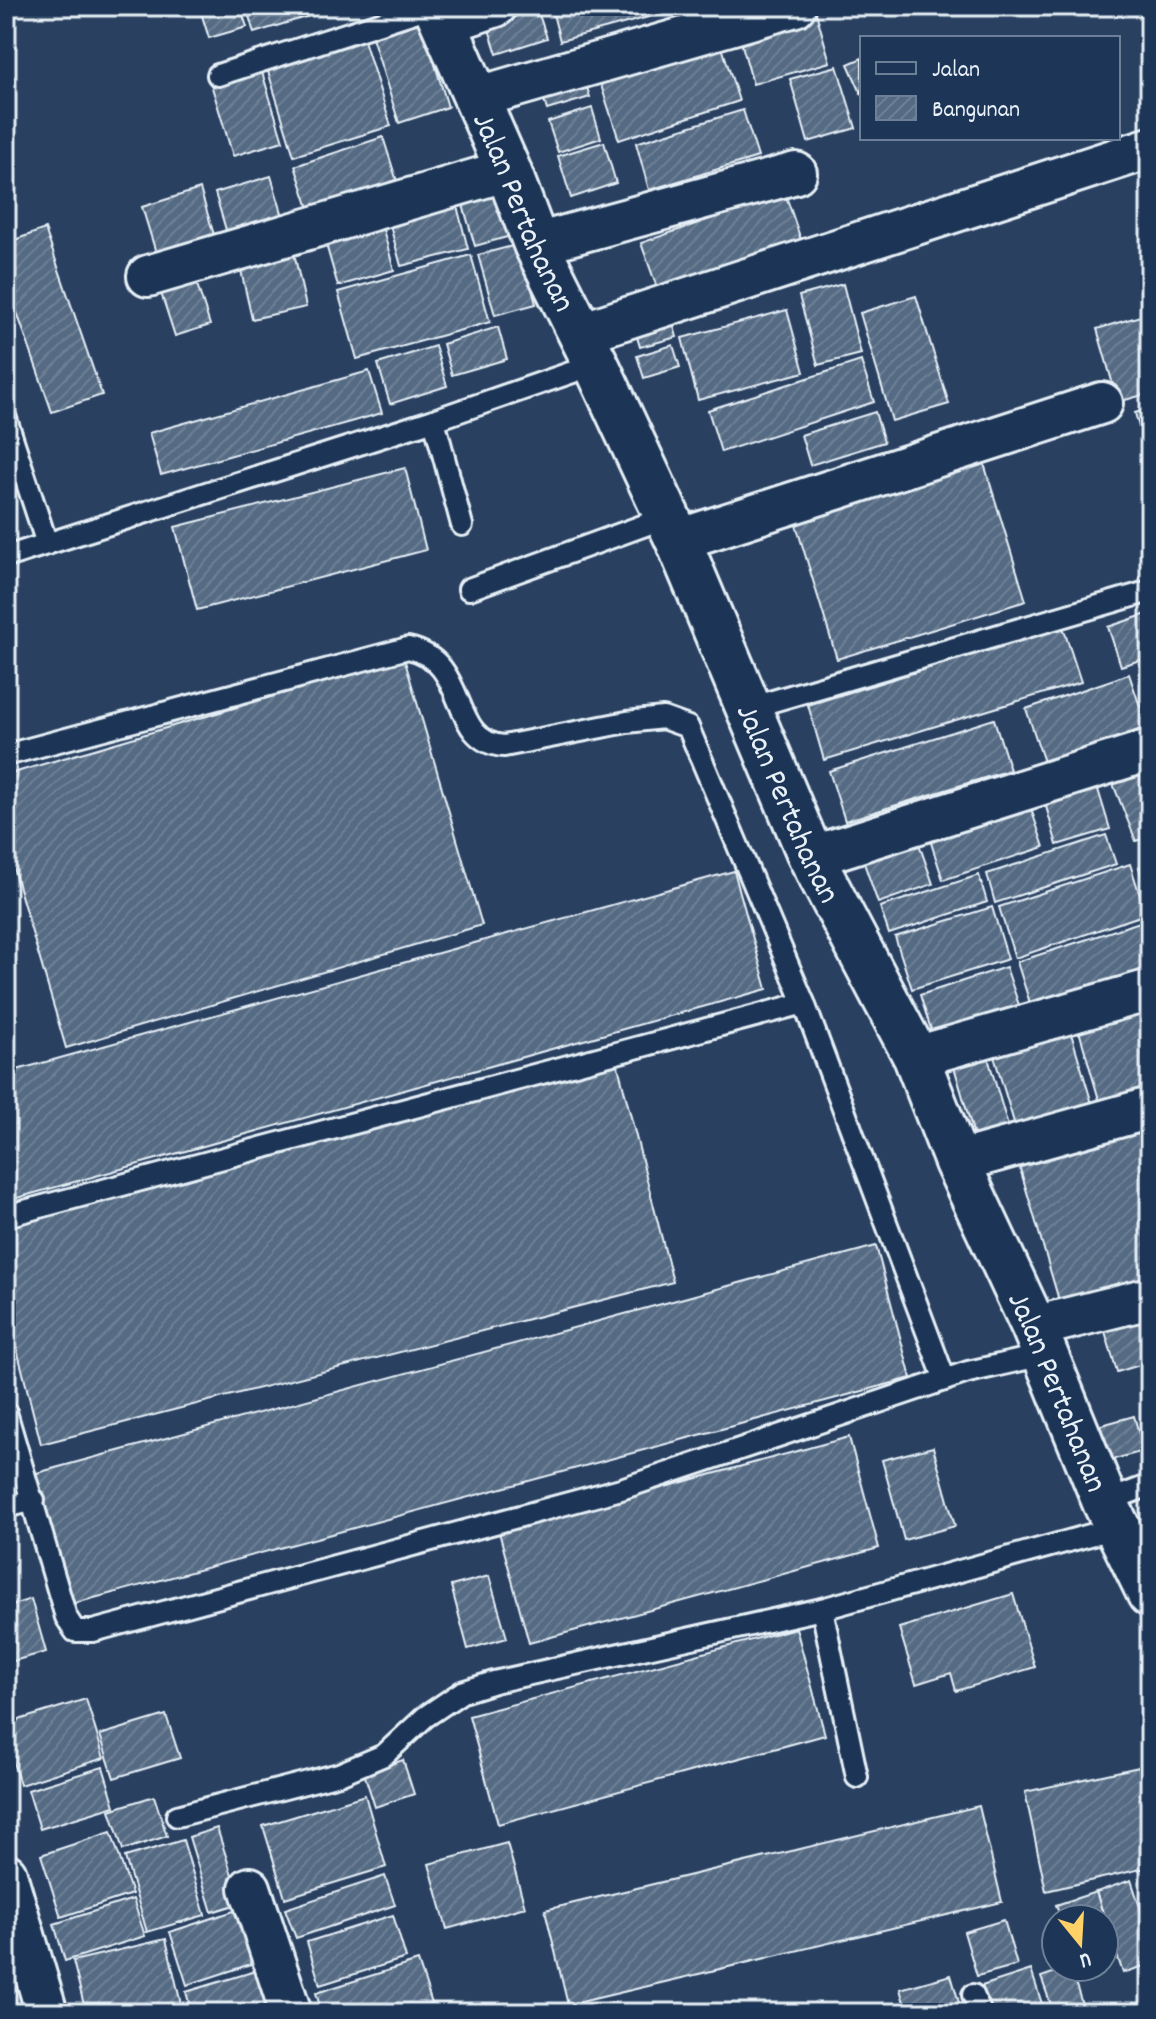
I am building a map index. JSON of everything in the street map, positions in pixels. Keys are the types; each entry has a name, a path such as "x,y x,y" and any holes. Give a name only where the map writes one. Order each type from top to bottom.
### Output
{"main road":[{"name":"Jalan Pertahanan","path":"437,12 508,170 536,244 672,529 811,857 916,1057 957,1162 1150,1594"}],"street":[{"path":"437,12 496,6"},
{"path":"475,98 795,6"},
{"path":"588,349 1150,148"},
{"path":"148,276 508,170"},
{"path":"536,244 796,173"},
{"path":"672,529 1102,403"},
{"path":"811,857 1150,750"},
{"path":"916,1057 1150,990"},
{"path":"957,1162 1150,1108"},
{"path":"1039,1341 1150,1298"},
{"path":"6,1874 47,2013"},
{"path":"250,1888 291,2013"}],"lane":[{"path":"218,75 437,12"},
{"path":"6,557 434,420 588,349"},
{"path":"6,419 47,544"},
{"path":"434,420 462,525"},
{"path":"469,589 672,529"},
{"path":"749,708 1150,591"},
{"path":"6,755 408,648 425,652 440,665 472,730 488,744 504,746 663,718 688,727 804,1003 945,1380"},
{"path":"6,1216 804,1003"},
{"path":"6,1412 66,1617 75,1631 93,1631 621,1489 968,1372 1039,1341"},
{"path":"177,1816 339,1774 384,1755 425,1717 462,1692 494,1682 822,1609 1112,1514 1150,1485"},
{"path":"6,1507 34,1500"},
{"path":"822,1609 857,1777"}],"building":[{"path":"199,6 240,6 247,27 209,38"},
{"path":"246,6 312,6 315,14 254,33"},
{"path":"520,6 536,6 547,38 497,54 485,17"},
{"path":"551,6 689,6 560,41"},
{"path":"815,9 830,62 753,84 738,31"},
{"path":"422,22 448,107 399,123 372,37"},
{"path":"717,31 739,101 619,140 596,70"},
{"path":"363,37 391,126 294,156 267,68"},
{"path":"860,59 860,91 848,64"},
{"path":"837,66 856,128 808,142 790,79"},
{"path":"261,69 283,141 233,156 211,84"},
{"path":"584,78 590,97 547,110 541,91"},
{"path":"592,108 601,138 558,152 548,122"},
{"path":"743,110 758,157 649,190 636,143"},
{"path":"383,137 400,191 313,220 295,166"},
{"path":"604,142 616,183 571,198 558,156"},
{"path":"271,176 288,233 232,250 215,193"},
{"path":"497,177 514,235 475,246 458,188"},
{"path":"200,189 219,251 161,269 142,207"},
{"path":"453,190 468,249 401,266 385,207"},
{"path":"785,193 802,243 659,293 641,243"},
{"path":"378,211 394,270 338,286 321,227"},
{"path":"45,229 102,395 52,412 6,281 6,243"},
{"path":"520,244 536,304 495,315 478,255"},
{"path":"294,253 306,307 252,319 240,266"},
{"path":"471,255 490,322 357,359 338,292"},
{"path":"195,278 210,325 175,336 160,290"},
{"path":"843,284 861,354 818,365 799,296"},
{"path":"916,296 949,404 892,421 860,313"},
{"path":"669,310 677,337 640,347 632,320"},
{"path":"787,310 804,372 698,400 682,338"},
{"path":"1150,313 1150,393 1118,402 1097,329"},
{"path":"498,327 507,359 452,375 443,344"},
{"path":"673,345 680,367 644,378 637,356"},
{"path":"435,346 447,386 390,404 378,364"},
{"path":"861,361 874,402 721,452 708,410"},
{"path":"369,371 382,413 161,475 149,433"},
{"path":"1150,408 1150,465 1135,413"},
{"path":"875,412 884,442 810,465 801,435"},
{"path":"982,457 1026,601 837,659 793,515"},
{"path":"405,468 426,550 197,610 175,527"},
{"path":"1150,613 1150,657 1121,666 1108,627"},
{"path":"1063,627 1081,682 824,760 808,705"},
{"path":"404,658 482,925 66,1048 6,844 6,775"},
{"path":"1129,674 1147,727 1044,762 1026,709"},
{"path":"994,719 1010,770 845,821 829,771"},
{"path":"1150,758 1150,836 1136,841 1109,774"},
{"path":"1093,773 1110,829 1057,845 1041,789"},
{"path":"1024,788 1044,847 943,880 924,821"},
{"path":"912,824 933,884 878,903 857,843"},
{"path":"1106,835 1116,864 995,903 987,874"},
{"path":"1130,864 1146,914 1015,958 999,907"},
{"path":"1150,864 1150,904 1139,867"},
{"path":"734,871 767,989 6,1201 6,1073"},
{"path":"979,875 987,902 889,934 880,907"},
{"path":"992,907 1008,959 912,989 895,937"},
{"path":"1143,921 1150,943 1150,981 1035,1019 1017,962"},
{"path":"1006,967 1023,1017 936,1045 920,995"},
{"path":"1150,995 1150,1088 1100,1103 1075,1017"},
{"path":"1067,1020 1093,1107 1016,1129 990,1043"},
{"path":"984,1044 1010,1133 976,1142 950,1053"},
{"path":"617,1062 673,1282 41,1444 6,1306 6,1219"},
{"path":"1150,1116 1150,1281 1061,1307 1016,1155"},
{"path":"876,1246 911,1378 68,1605 33,1474"},
{"path":"1150,1307 1150,1362 1117,1372 1102,1321"},
{"path":"1134,1416 1144,1451 1107,1461 1098,1426"},
{"path":"849,1437 879,1548 529,1643 499,1532"},
{"path":"933,1447 955,1526 904,1540 882,1460"},
{"path":"489,1576 507,1638 468,1649 451,1586"},
{"path":"1013,1594 1035,1667 956,1691 951,1673 916,1684 899,1628"},
{"path":"31,1599 46,1652 6,1663 6,1607"},
{"path":"796,1628 825,1735 498,1824 469,1716"},
{"path":"86,1699 104,1758 20,1785 6,1739 6,1724"},
{"path":"166,1715 180,1758 114,1778 100,1735"},
{"path":"403,1760 414,1794 375,1807 364,1773"},
{"path":"103,1767 115,1806 40,1829 28,1790"},
{"path":"1139,1767 1150,1817 1150,1867 1046,1891 1025,1792"},
{"path":"365,1795 386,1867 285,1898 263,1826"},
{"path":"154,1796 167,1836 123,1850 110,1810"},
{"path":"979,1806 1002,1902 568,2005 545,1910"},
{"path":"217,1828 241,1903 212,1912 189,1837"},
{"path":"111,1832 132,1894 61,1917 41,1855"},
{"path":"183,1840 205,1915 147,1932 125,1857"},
{"path":"507,1843 525,1907 447,1929 429,1864"},
{"path":"385,1876 395,1905 296,1938 285,1909"},
{"path":"1131,1880 1150,1937 1150,1964 1123,1973 1120,1964 1120,1903 1100,1903 1096,1892"},
{"path":"1096,1892 1100,1903 1062,1903"},
{"path":"133,1899 145,1936 65,1961 54,1924"},
{"path":"240,1909 257,1962 187,1985 170,1932"},
{"path":"393,1915 406,1958 320,1985 307,1942"},
{"path":"1004,1920 1017,1965 977,1976 964,1932"},
{"path":"166,1939 183,2013 86,2013 73,1961"},
{"path":"418,1961 435,2013 322,2013 316,1993"},
{"path":"262,1969 275,2013 192,2013 186,1992"},
{"path":"1031,1970 1045,2013 991,2013 982,1986"},
{"path":"33,1972 44,2013 7,2013 6,1979"},
{"path":"951,1975 962,2013 907,2013 900,1989"},
{"path":"1043,1983 1075,1983 1085,2013 1054,2013"}]}
